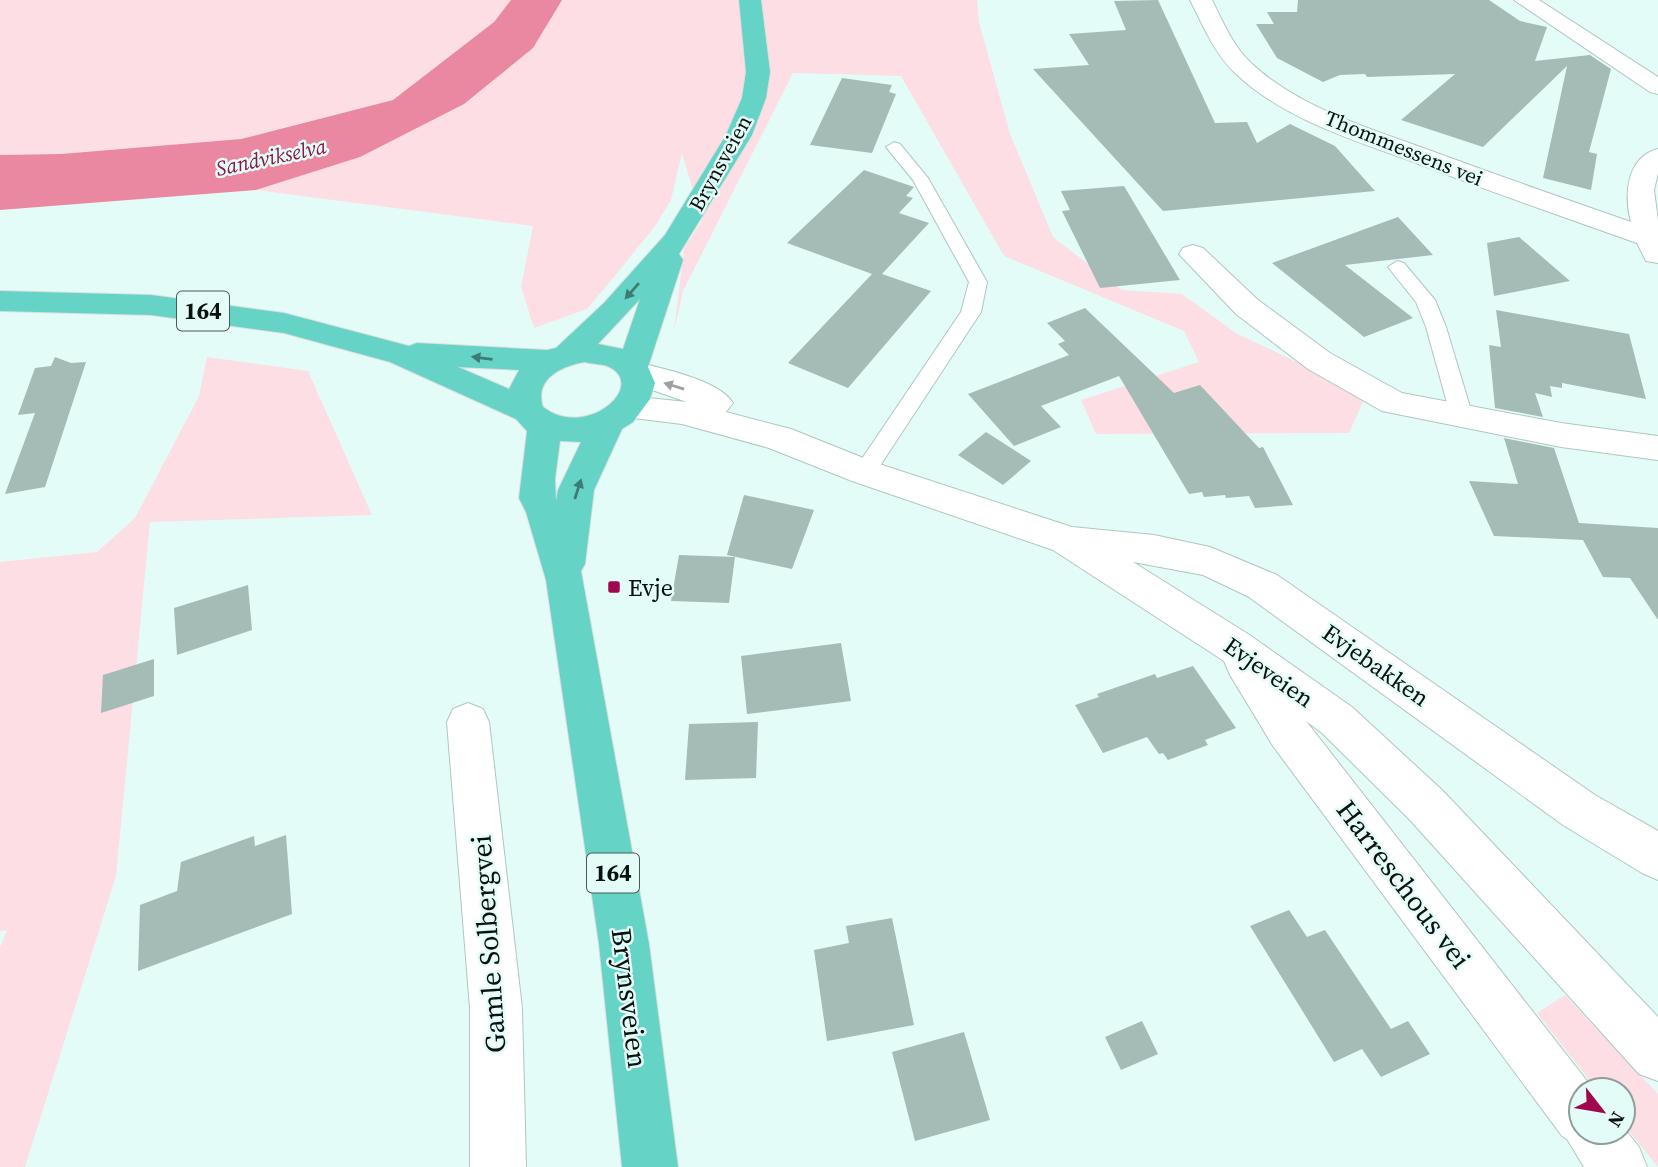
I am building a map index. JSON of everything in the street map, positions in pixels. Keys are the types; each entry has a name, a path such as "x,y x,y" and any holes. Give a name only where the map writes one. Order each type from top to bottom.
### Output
{"main road":[{"name":"Brynsveien","path":"558,358 615,310 676,239 739,135 752,104 758,72 750,0"},
{"name":"Brynsveien","path":"635,370 676,239"},
{"name":"164","path":"0,301 125,304 217,312 319,331 401,354 536,418 577,431 619,415 638,394 635,370 619,358 602,352 558,358 401,354"},
{"name":"164","path":"536,418 522,397 526,383 558,358"},
{"name":"Brynsveien","path":"565,580 576,490 619,415"},
{"name":"Brynsveien","path":"536,418 537,498 544,512 565,580 570,630 622,931 650,1167"}],"street":[{"name":"Thommessens vei","path":"1201,0 1222,43 1241,66 1269,89 1306,109 1406,151 1654,248"},
{"path":"1525,0 1658,87"},
{"path":"1654,248 1640,205 1641,181 1650,163 1658,158"},
{"path":"1193,254 1247,307 1319,361 1359,386 1394,403 1561,435 1658,448"},
{"name":"Evjeveien","path":"635,370 694,391 779,438"},
{"name":"Evjeveien","path":"619,415 682,412 779,438 864,472 1066,540 1234,646 1337,720 1426,805 1658,1055"},
{"name":"Evjebakken","path":"1066,540 1154,550 1210,562 1263,586 1579,810 1658,857"},
{"name":"Harreschous vei","path":"1234,646 1287,732 1567,1099"},
{"name":"Gamle Solbergvei","path":"468,722 496,1008 498,1167"},
{"path":"1603,1146 1619,1167"}],"lane":[{"path":"864,472 971,312 978,282 920,178 894,147"},
{"path":"1397,267 1425,300 1436,327 1462,417"}],"shaded area":[{"path":"0,0 511,0 494,22 393,100 241,139 61,154 0,155"},
{"path":"562,0 977,0 979,22 1010,134 1053,237 1122,290 1182,294 1236,333 1366,395 1349,433 1096,434 1081,400 1199,362 1184,331 1004,256 901,76 793,73 683,291 674,331 684,248 702,221 682,153 671,200 656,225 609,283 587,309 534,328 521,287 533,226 256,190 360,157 533,48"},
{"path":"207,357 308,371 372,515 150,522 116,876 25,1167 0,1167 0,948 7,930 0,931 0,562 97,552 135,518 199,396"},
{"path":"1565,995 1658,1094 1658,1167 1637,1141 1637,1076 1586,1076 1537,1013"}],"water":[{"name":"Sandvikselva","path":"511,0 562,0 533,48 464,104 360,157 256,190 0,210 0,155 61,154 241,139 393,100 494,22"}],"building":[{"path":"1158,0 1215,123 1247,122 1257,143 1290,124 1335,146 1375,191 1163,211 1033,69 1089,65 1069,34 1126,30 1114,1"},
{"path":"1298,0 1489,0 1520,21 1547,27 1535,61 1590,55 1611,69 1589,152 1597,154 1591,190 1543,178 1567,66 1483,147 1401,120 1455,74 1367,77 1365,74 1340,75 1323,82 1277,58 1256,24 1274,24 1267,12 1297,12"},
{"path":"842,78 892,85 889,92 896,94 872,153 810,145"},
{"path":"864,170 914,187 906,196 913,198 899,213 929,223 882,274 931,291 848,388 788,363 872,274 787,243"},
{"path":"1124,186 1180,280 1100,288 1062,211 1070,210 1061,191"},
{"path":"1398,217 1433,255 1345,265 1413,318 1364,337 1272,263"},
{"path":"1519,237 1570,281 1494,296 1487,243"},
{"path":"1085,308 1174,393 1200,385 1259,448 1263,447 1293,505 1255,508 1249,496 1226,498 1225,495 1204,497 1202,492 1189,494 1119,376 1041,406 1061,427 1014,446 968,394 1069,355 1058,344 1065,341 1047,323"},
{"path":"1496,310 1629,334 1646,399 1562,383 1562,388 1550,386 1552,397 1535,393 1543,417 1495,408 1489,345 1501,347"},
{"path":"55,357 71,363 86,362 45,487 5,494 35,413 18,415 35,368 51,366"},
{"path":"986,432 1031,461 1003,485 958,455"},
{"path":"1504,438 1554,448 1579,523 1658,528 1658,620 1630,578 1603,577 1583,540 1494,536 1469,481 1518,484"},
{"path":"744,495 814,510 792,569 727,555"},
{"path":"679,555 735,557 729,603 671,601"},
{"path":"248,585 252,630 177,655 174,608"},
{"path":"841,643 851,701 747,714 741,656"},
{"path":"154,659 154,696 101,713 103,675"},
{"path":"1193,666 1236,728 1205,740 1208,745 1168,760 1163,753 1159,754 1147,737 1103,753 1075,705 1099,697 1097,694 1155,674 1157,678"},
{"path":"758,722 756,778 685,780 689,724"},
{"path":"286,835 292,914 138,971 140,905 177,891 181,862 254,836 255,846"},
{"path":"1289,910 1307,937 1325,930 1391,1029 1408,1021 1430,1054 1381,1077 1362,1049 1334,1062 1250,926"},
{"path":"892,918 914,1025 827,1041 814,950 849,943 846,926"},
{"path":"1142,1021 1158,1054 1121,1070 1105,1037"},
{"path":"964,1032 990,1120 915,1141 892,1052"}],"place":[{"name":"Evje","path":"614,587"}]}
